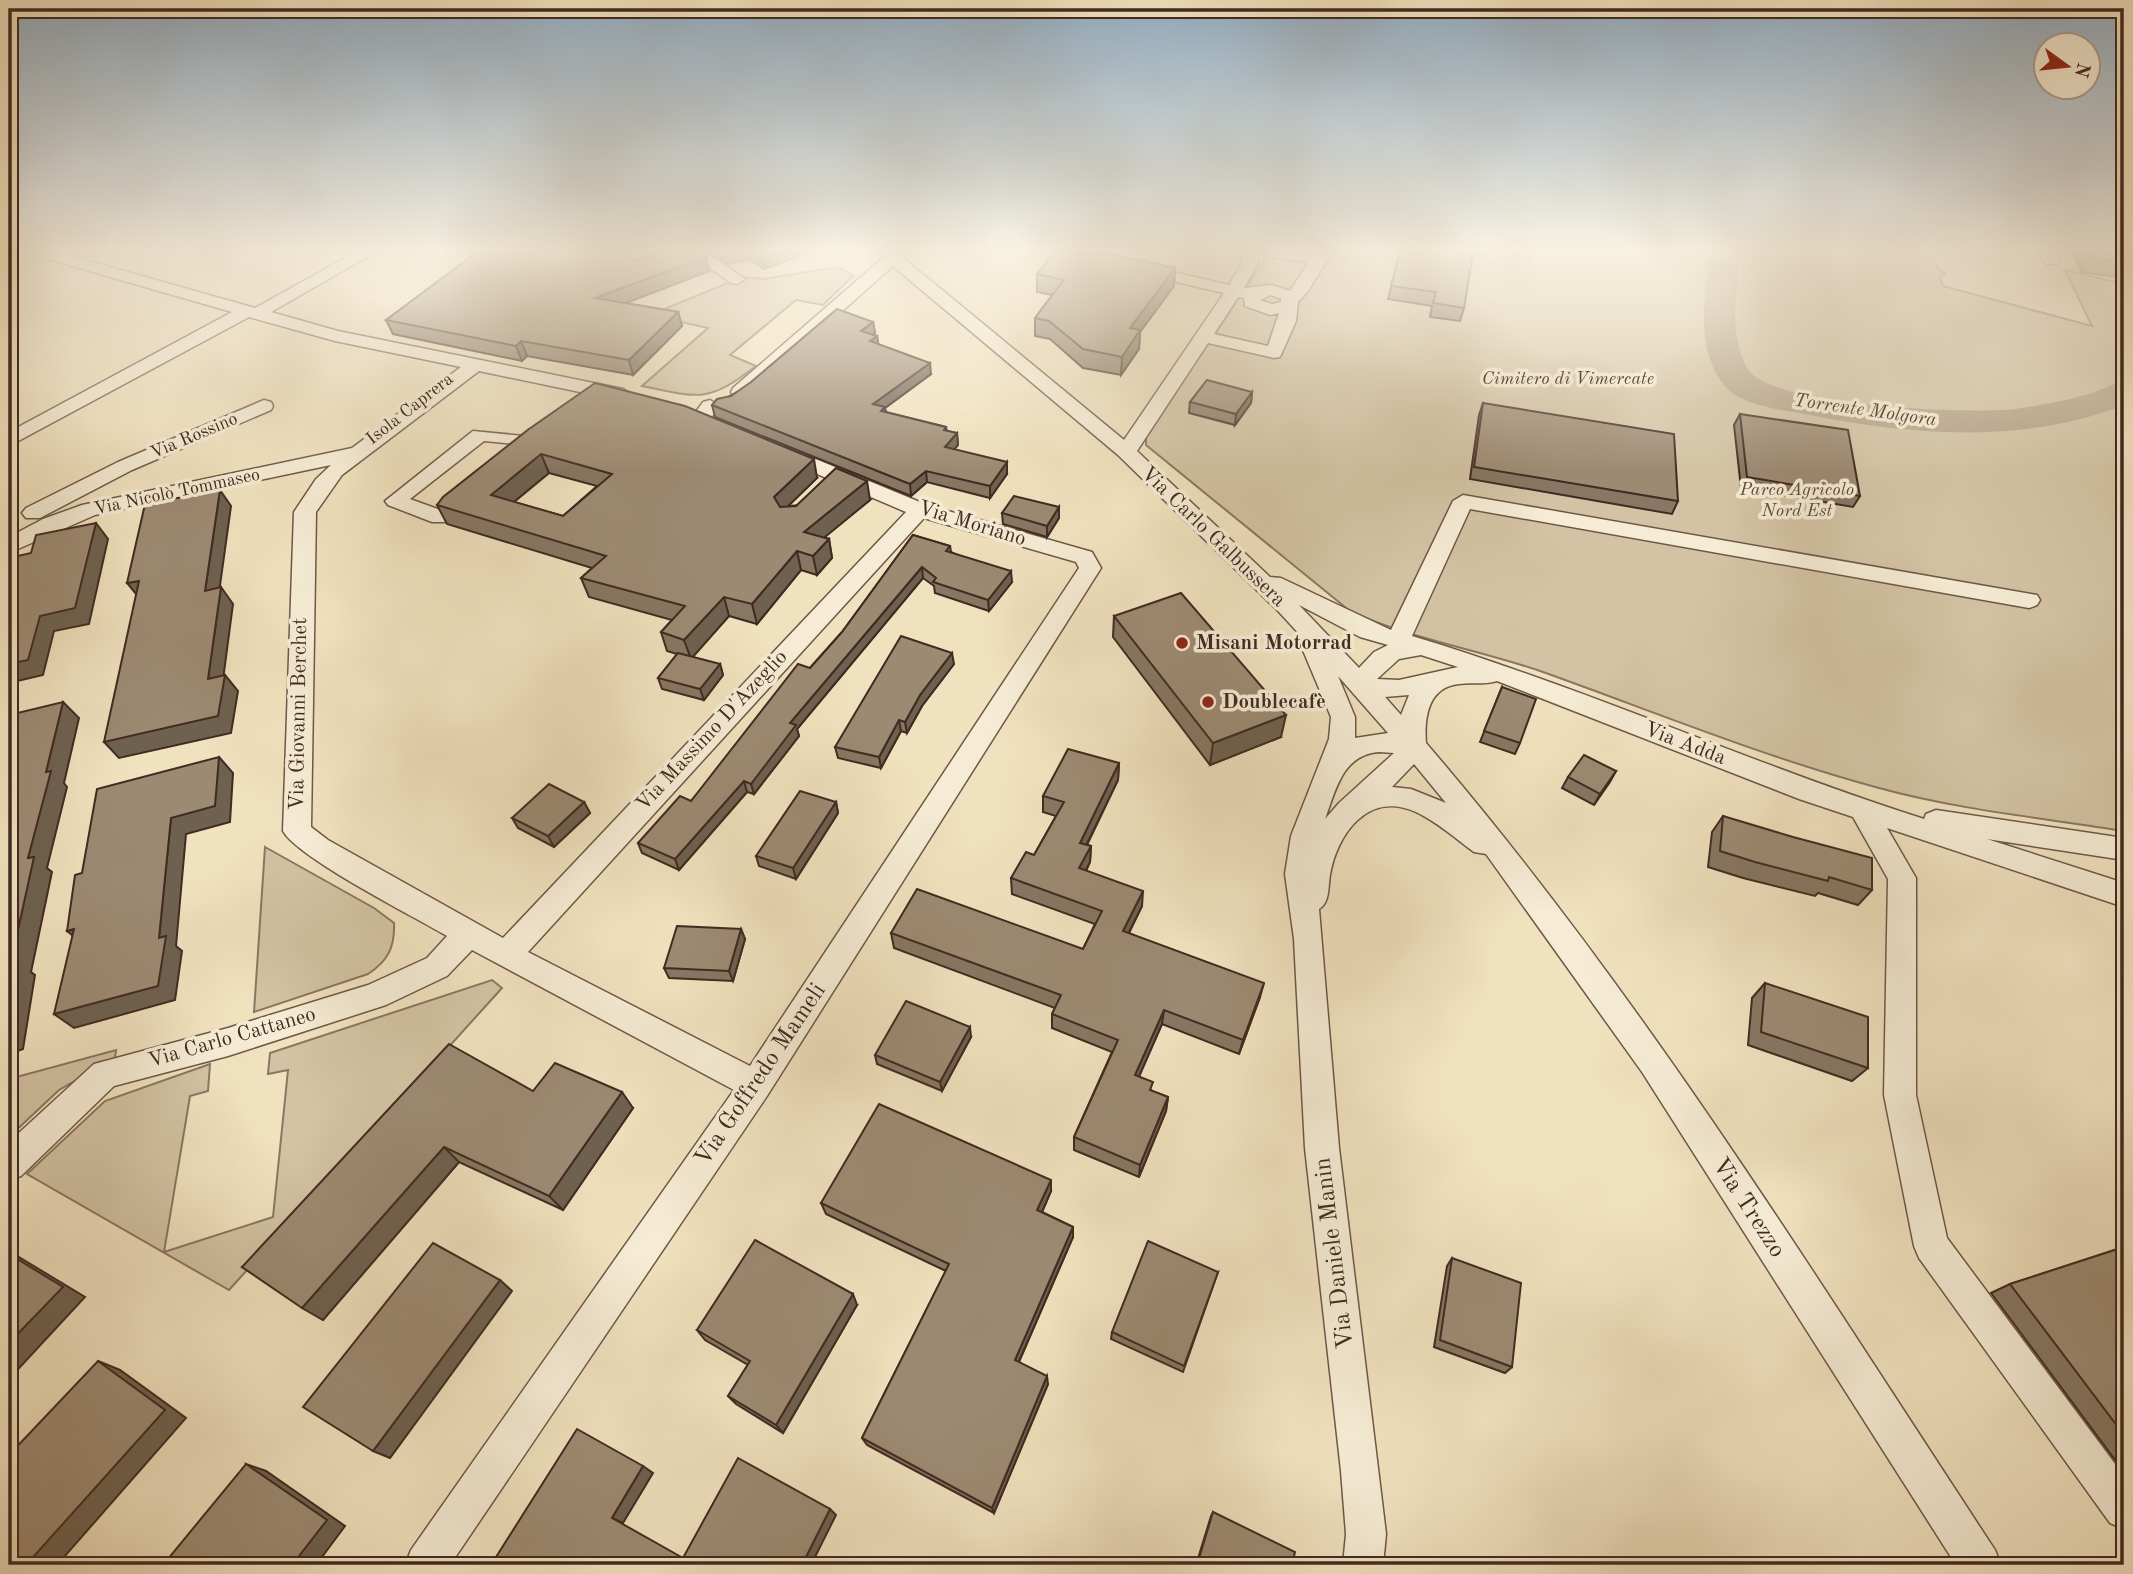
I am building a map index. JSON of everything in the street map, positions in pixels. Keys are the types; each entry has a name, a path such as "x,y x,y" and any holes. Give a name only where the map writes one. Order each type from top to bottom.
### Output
{"street":[{"path":"9,440 227,325"},
{"path":"296,325 335,336 637,398"},
{"path":"687,408 709,406 731,398 814,325"},
{"name":"Via Carlo Galbussera","path":"977,325 1126,452 1307,628 1413,746 1505,859"},
{"path":"1126,452 1202,336 1212,325"},
{"path":"1202,336 1274,353 1285,325"},
{"name":"Via Giovanni Berchet","path":"473,363 404,422 351,455 314,492 305,512 298,831 318,848 468,934 756,1085"},
{"path":"580,405 601,390"},
{"name":"Via Rossino","path":"33,513 125,466 264,406"},
{"path":"709,406 700,420 739,435"},
{"path":"439,517 395,501 480,435 528,442 559,420"},
{"name":"Via Moriano","path":"760,443 920,510 1084,557 1091,565 1084,578"},
{"name":"Via Nicolò Tommaseo","path":"9,546 51,524 89,510 351,455"},
{"name":"Via Rossino","path":"125,466 175,491"},
{"path":"820,492 838,474"},
{"path":"1399,640 1405,621 1463,501 2029,600"},
{"name":"Via Massimo D'Azeglio","path":"506,955 920,510"},
{"name":"Via Adda","path":"1247,569 1339,619 1427,648 1862,809 2124,895"},
{"name":"Via Goffredo Mameli","path":"426,1565 756,1085 1084,578"},
{"name":"Via Daniele Manin","path":"1307,628 1343,717 1342,739 1322,784 1300,861 1309,939 1322,1148 1361,1471 1366,1534 1363,1565"},
{"name":"Via Adda","path":"1427,648 1399,650 1380,658 1368,671 1361,687 1399,689 1476,674 1507,678"},
{"name":"Via Adda","path":"1413,746 1411,716 1417,699 1431,685 1451,677"},
{"name":"Via Daniele Manin","path":"1309,939 1319,861 1335,826 1348,810 1398,768 1413,746 1381,742 1357,746 1341,755 1322,784"},
{"path":"1348,810 1381,796 1410,798 1505,859"},
{"path":"1862,809 1902,878 1900,1096 1931,1246 2124,1509"},
{"name":"Via Adda","path":"1862,809 2124,849"},
{"name":"Via Trezzo","path":"1505,859 1581,960 1692,1122 1980,1565"},
{"name":"Via Carlo Cattaneo","path":"9,1164 105,1074 228,1041 375,996 437,967 468,934"}],"green space":[{"path":"697,325 765,325 730,355 756,366 726,386 703,394 691,395 642,386 708,328"},
{"name":"Parco Agricolo Nord Est","path":"1221,325 2124,325 2124,831 1970,808 1909,796 1836,776 1543,672 1398,630 1351,612 1146,445 1146,436"},
{"path":"265,847 374,908 394,923 394,932 389,953 381,964 368,974 254,1012"},
{"path":"492,980 502,988 229,1290 27,1174 105,1101 210,1064 208,1091 190,1096 164,1252 273,1217 288,1070 268,1074 270,1053"},
{"path":"116,1050 115,1058 59,1090 9,1137 9,1079"}],"building":[{"path":"413,325 664,325 629,360 521,341 516,346"},
{"path":"818,325 868,325 861,331 877,336 870,341 930,363 873,404 885,407 881,411 946,427 944,430 957,433 945,447 1007,462 990,486 926,471 910,484 712,405 717,399 731,396"},
{"path":"1054,325 1132,325 1130,328 1140,330 1122,357 1083,349"},
{"path":"1207,380 1252,392 1236,414 1190,402"},
{"path":"595,383 685,406 814,459 774,497 780,507 796,506 836,468 867,481 804,532 829,539 813,556 797,551 752,604 724,597 684,640 661,632 685,606 581,578 606,556 437,505 443,497 529,429","holes":["541,454 612,474 563,516 491,495"]},
{"path":"1483,403 1674,434 1678,501 1474,467"},
{"path":"1740,414 1848,430 1860,496 1747,477"},
{"path":"220,490 205,591 221,587 208,679 225,675 218,716 104,742 139,581 127,583 145,504"},
{"path":"1014,496 1059,507 1047,526 1002,513"},
{"path":"96,523 75,608 40,616 28,660 9,664 9,558 31,553 36,535"},
{"path":"913,535 950,546 946,551 1011,571 988,600 933,582 936,578 922,567 790,723 796,725 751,784 744,781 675,859 638,843 680,796 691,801 798,664 810,668 842,632"},
{"name":"Doublecafè","path":"1181,593 1286,715 1213,743 1114,616"},
{"path":"901,636 952,653 920,695 905,722 899,720 879,757 835,747"},
{"path":"678,653 720,664 700,689 658,678"},
{"path":"1502,687 1536,699 1520,743 1484,731"},
{"path":"63,702 46,772 51,771 28,858 34,857 11,962 16,960 9,999 9,715"},
{"path":"1068,749 1119,763 1080,843 1091,846 1079,868 1143,891 1123,931 1264,983 1243,1040 1164,1010 1135,1075 1153,1082 1150,1090 1168,1097 1140,1165 1074,1137 1118,1040 1052,1014 1061,995 891,933 917,889 1083,949 1102,911 1011,878 1026,852 1034,855 1064,802 1043,796"},
{"path":"1584,755 1616,771 1600,794 1568,777"},
{"path":"219,757 215,806 171,818 159,938 166,936 158,986 54,1014 74,929 67,931 75,875 82,873 97,789"},
{"path":"549,784 584,802 548,836 512,818"},
{"path":"800,791 836,802 793,868 756,856"},
{"path":"1723,816 1872,858 1872,890 1829,877 1828,881 1720,851"},
{"path":"677,926 741,929 729,971 664,968"},
{"path":"1765,983 1868,1017 1868,1068 1761,1032"},
{"path":"906,1001 970,1027 940,1082 875,1055"},
{"path":"449,1044 533,1091 555,1063 622,1092 549,1196 444,1147 302,1308 242,1267"},
{"path":"879,1104 1051,1180 1037,1210 1073,1227 1015,1360 1047,1376 992,1508 862,1438 949,1264 821,1203"},
{"path":"755,1240 853,1294 776,1425 728,1396 750,1361 697,1330"},
{"path":"1148,1241 1218,1272 1184,1366 1112,1332"},
{"path":"433,1243 500,1280 373,1451 303,1407"},
{"path":"2124,1247 2124,1435 2010,1284"},
{"path":"9,1254 63,1287 9,1343"},
{"path":"1452,1258 1521,1283 1512,1367 1440,1340"},
{"path":"98,1361 165,1410 26,1565 9,1565 9,1455"},
{"path":"577,1429 643,1466 612,1518 683,1558 738,1458 830,1509 802,1565 491,1565"},
{"path":"246,1464 327,1520 292,1565 163,1565"},
{"path":"1213,1512 1295,1552 1292,1565 1197,1565"}],"waterway":[{"name":"Torrente Molgora","path":"1721,325 1725,356 1739,381 1764,394 1843,411 1945,422 2013,420 2047,415 2103,401 2124,391"}],"place":[{"name":"Misani Motorrad","path":"1182,643"},
{"name":"Doublecafè","path":"1208,702"}],"park label":[{"name":"Cimitero di Vimercate","path":"1568,379"}]}
